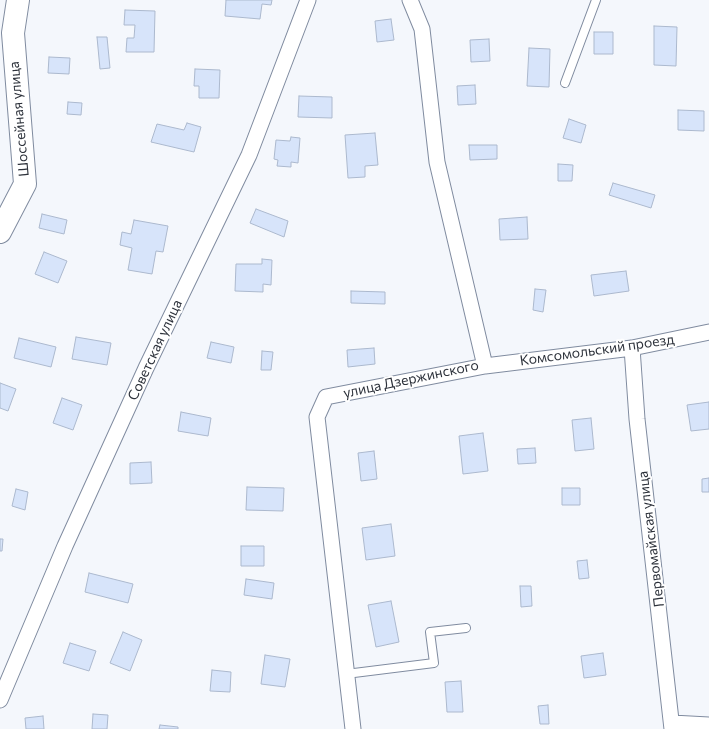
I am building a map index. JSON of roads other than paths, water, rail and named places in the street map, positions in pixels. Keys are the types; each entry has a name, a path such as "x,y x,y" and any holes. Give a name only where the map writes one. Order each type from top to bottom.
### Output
{"main road":[{"name":"Шоссейная улица","path":"0,232 25,184 12,33 18,0"}],"street":[{"name":"Советская улица","path":"0,700 65,546 146,368 249,155 308,0"},
{"name":"улица Дзержинского","path":"353,729 317,417 326,397 485,366 437,162 422,29 410,0"},
{"name":"Комсомольский проезд","path":"485,366 632,348 709,332"},
{"name":"Первомайская улица","path":"632,348 637,419 672,726"},
{"path":"672,726 709,725"}],"lane":[{"path":"565,82 596,0"},
{"path":"346,674 434,663 430,632 466,628"}]}
